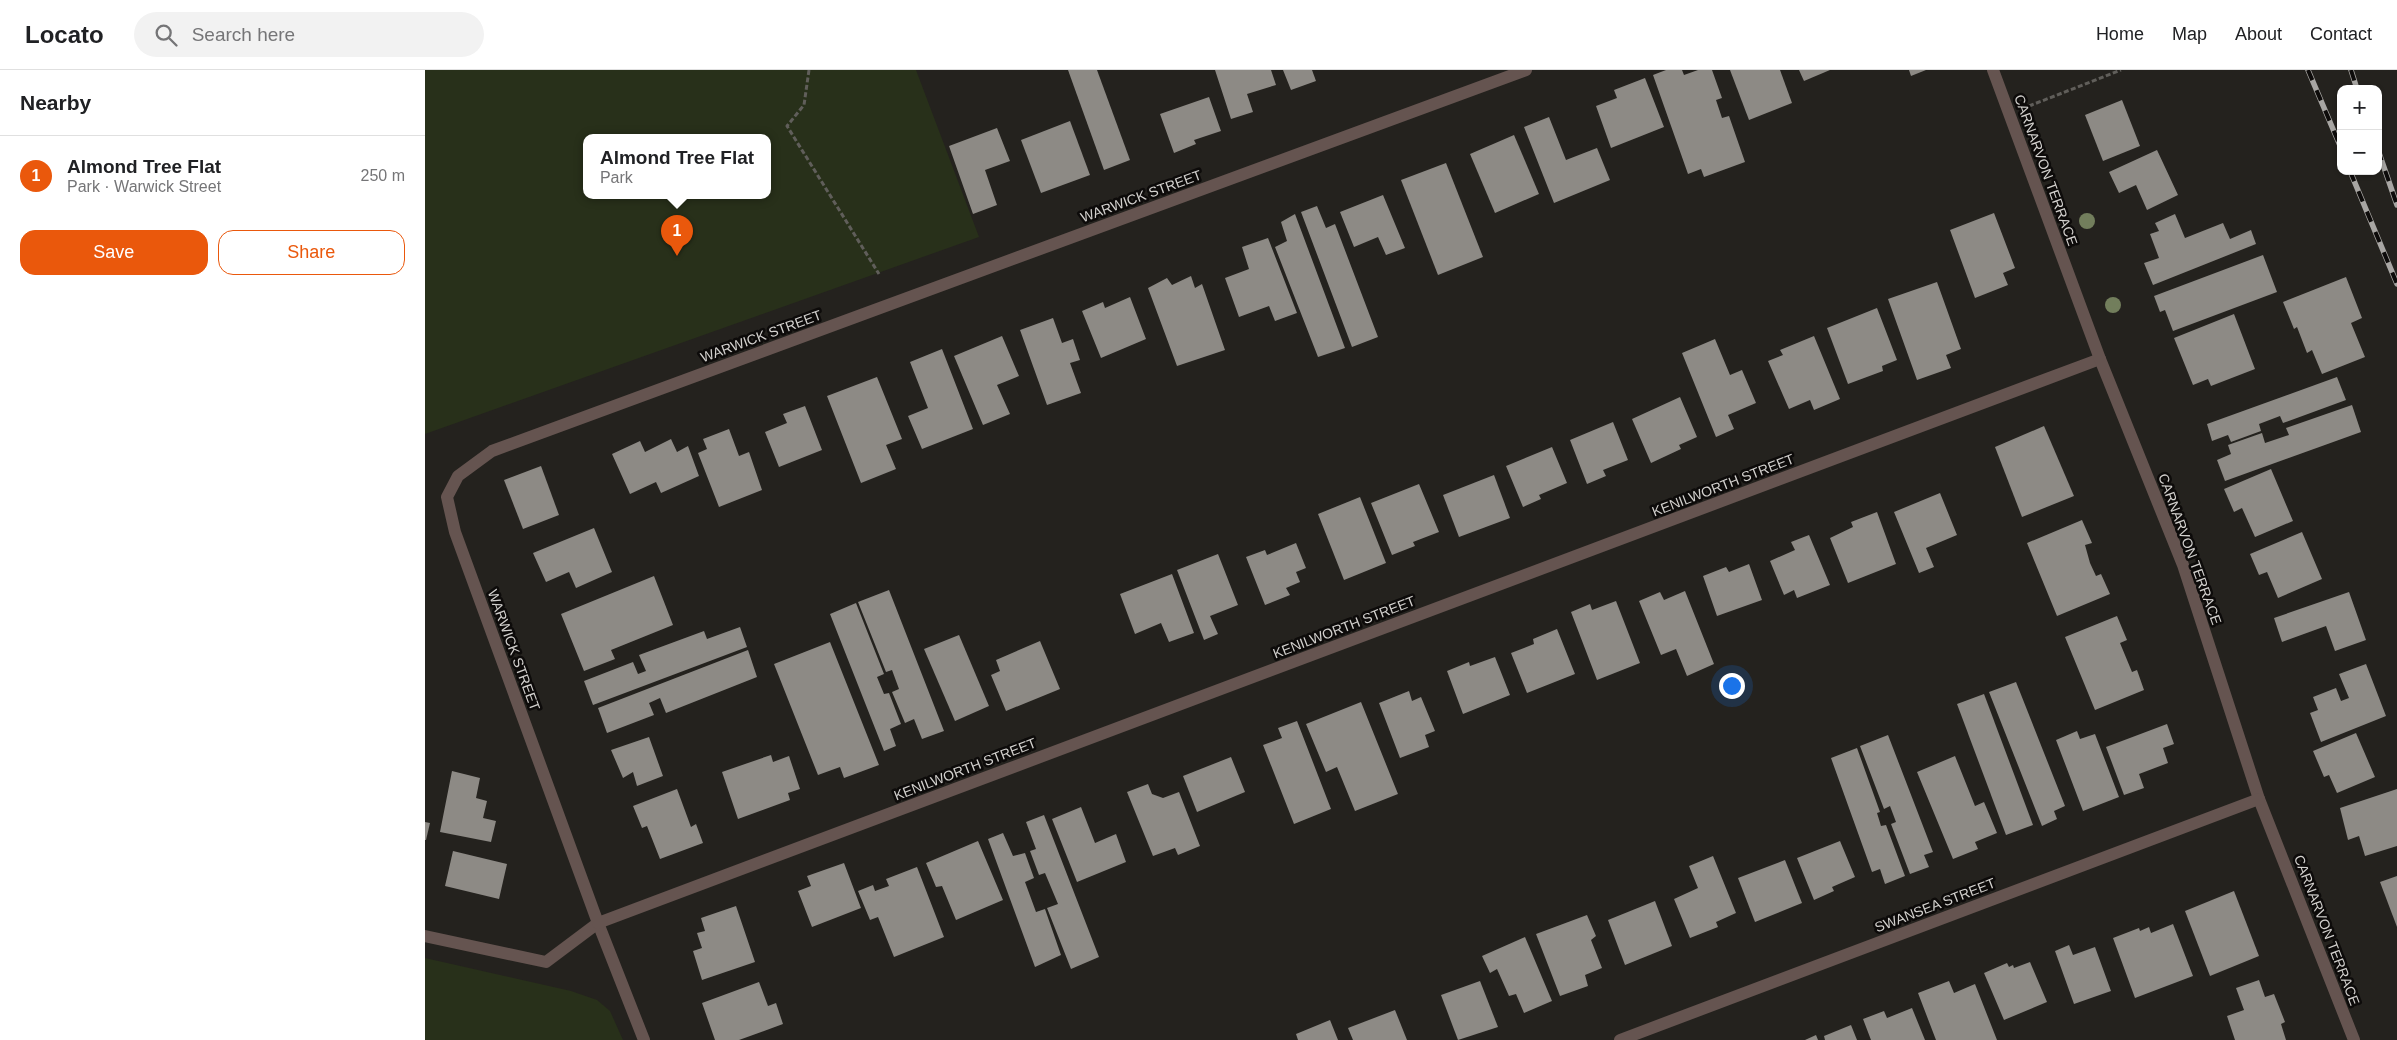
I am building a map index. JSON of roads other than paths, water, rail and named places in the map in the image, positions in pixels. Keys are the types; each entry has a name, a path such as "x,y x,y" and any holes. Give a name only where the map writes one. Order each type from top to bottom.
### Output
{"street":[{"name":"WARWICK STREET","path":"644,1040 598,923 455,532 447,497 458,476 493,451 1526,70"},
{"name":"CARNARVON TERRACE","path":"1993,70 2100,359 2183,565 2259,799 2354,1040"},
{"name":"KENILWORTH STREET","path":"425,936 546,962 598,923 2100,359"},
{"name":"SWANSEA STREET","path":"1620,1040 2259,799"}],"railway":[{"path":"2308,70 2337,139"},
{"path":"2351,70 2356,85"},
{"path":"2382,162 2397,205"},
{"path":"2352,175 2397,284"}],"place":[{"name":"Almond Tree Flat","path":"677,256"}]}
